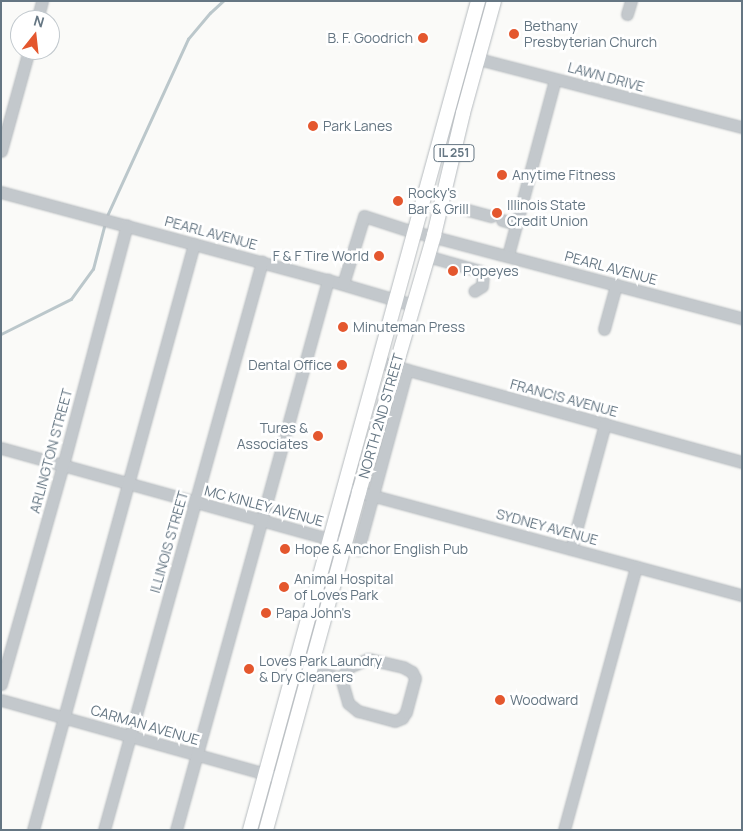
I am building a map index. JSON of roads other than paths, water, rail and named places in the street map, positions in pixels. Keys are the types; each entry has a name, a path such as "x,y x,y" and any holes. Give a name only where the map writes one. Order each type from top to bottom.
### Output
{"main road":[{"name":"NORTH 2ND STREET","path":"250,830 478,1"},
{"name":"NORTH 2ND STREET","path":"266,830 310,670 351,547 401,369 413,305 434,235 494,1"}],"street":[{"path":"627,14 631,1"},
{"name":"LAWN DRIVE","path":"463,55 742,128"},
{"path":"1,151 26,60"},
{"path":"508,255 555,79"},
{"name":"PEARL AVENUE","path":"1,192 99,217 413,305"},
{"path":"464,209 516,224"},
{"name":"PEARL AVENUE","path":"342,284 364,216 742,318"},
{"name":"ARLINGTON STREET","path":"1,684 63,465 122,224"},
{"path":"33,830 194,244"},
{"path":"427,256 480,271 483,274 482,286 474,291"},
{"name":"ILLINOIS STREET","path":"104,830 262,262"},
{"path":"176,830 328,280"},
{"path":"604,329 616,285"},
{"name":"FRANCIS AVENUE","path":"379,362 742,462"},
{"path":"571,549 605,424"},
{"name":"MC KINLEY AVENUE","path":"1,448 351,547"},
{"name":"SYDNEY AVENUE","path":"344,488 742,595"},
{"path":"564,830 636,567"},
{"path":"368,659 403,667 412,672 415,678 406,712 402,718 395,720 358,711 348,703 341,678 350,667 368,659"},
{"path":"310,670 341,678"},
{"name":"CARMAN AVENUE","path":"1,700 280,778"}],"waterway":[{"path":"106,218 188,39 223,1"},
{"path":"1,334 71,299 93,269 105,223"}],"place":[{"name":"Bethany Presbyterian Church","path":"514,34"},
{"name":"B. F. Goodrich","path":"423,38"},
{"name":"Park Lanes","path":"313,126"},
{"name":"Anytime Fitness","path":"502,175"},
{"name":"Rocky's Bar & Grill","path":"398,201"},
{"name":"Illinois State Credit Union","path":"497,213"},
{"name":"F & F Tire World","path":"379,256"},
{"name":"Popeyes","path":"453,271"},
{"name":"Minuteman Press","path":"343,327"},
{"name":"Dental Office","path":"342,365"},
{"name":"Tures & Associates","path":"318,436"},
{"name":"Hope & Anchor English Pub","path":"285,549"},
{"name":"Animal Hospital of Loves Park","path":"284,587"},
{"name":"Papa John's","path":"266,613"},
{"name":"Loves Park Laundry & Dry Cleaners","path":"249,669"},
{"name":"Woodward","path":"500,700"}]}
